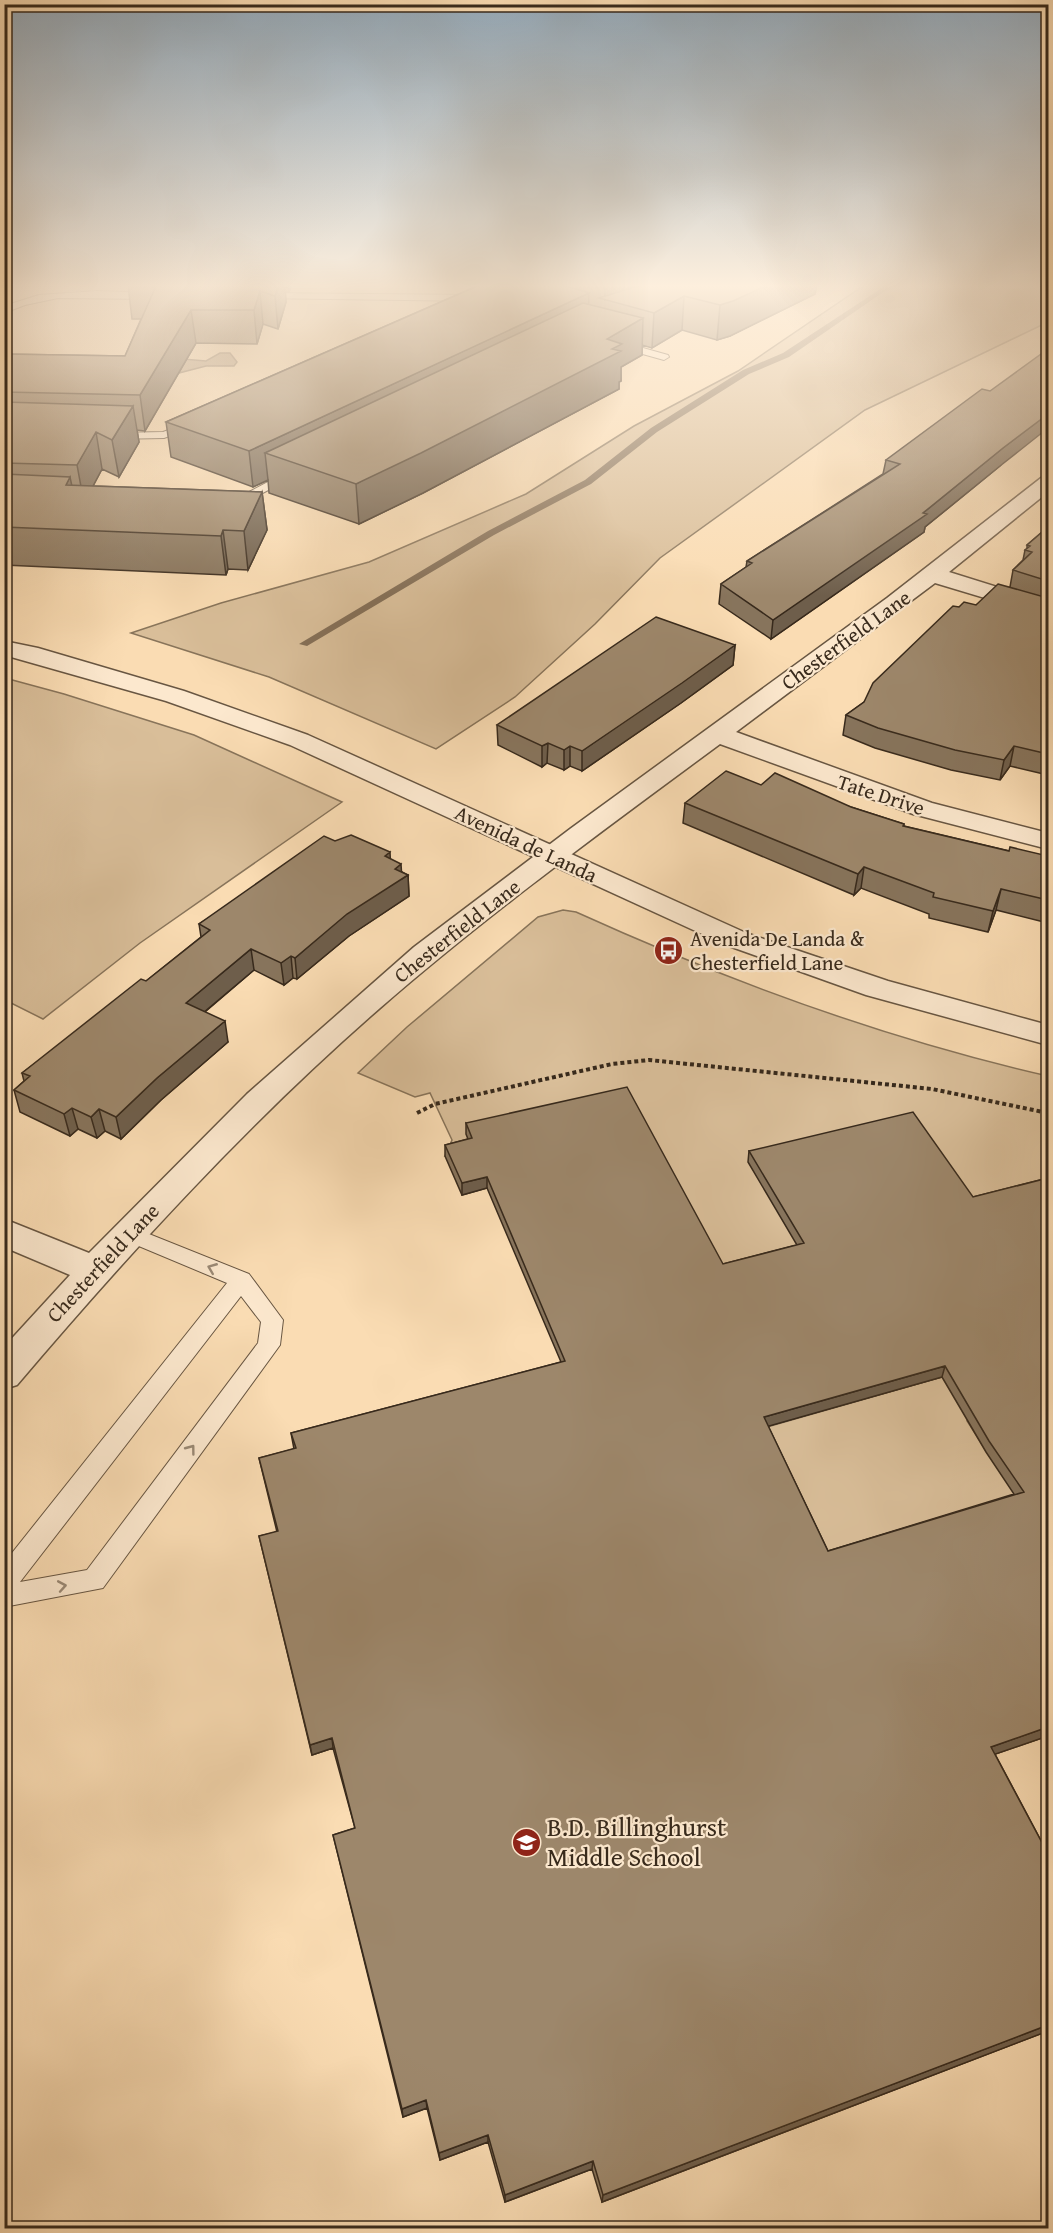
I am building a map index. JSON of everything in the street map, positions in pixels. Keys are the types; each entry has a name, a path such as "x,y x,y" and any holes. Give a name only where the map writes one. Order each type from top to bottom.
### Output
{"street":[{"name":"Chesterfield Lane","path":"4,1374 93,1270 309,1053 426,954 553,857 934,576 1048,482"},
{"path":"934,576 1048,610"},
{"name":"Avenida de Landa","path":"4,648 30,653 175,696 299,740 736,939 877,988 1048,1035"},
{"name":"Tate Drive","path":"719,734 848,785 925,810 1048,841"},
{"path":"4,1232 93,1270"}],"lane":[{"path":"106,436 164,435 201,420"},
{"path":"221,508 303,469"},
{"path":"4,1596 94,1580 269,1345 272,1320 241,1280 129,1234"},
{"path":"4,1583 241,1280"}],"path":[{"path":"417,1113 446,1102 612,1064 649,1060 932,1089 1048,1113"}],"shaded area":[{"path":"705,388 910,388 865,410 660,558 595,624 515,697 436,749 269,677 131,633 221,603 369,562 526,494 634,426"},
{"path":"5,678 194,735 342,802 140,943 43,1019 5,1000"},
{"path":"563,910 576,912 691,962 808,1006 927,1044 1048,1076 1048,1188 721,1275 467,1134 472,1149 445,1156 452,1140 430,1093 415,1097 358,1073 407,1027 538,917"},
{"path":"970,1369 997,1411 967,1421 990,1457 1048,1492 799,1570 732,1437"}],"building":[{"path":"4,388 144,388 140,395 4,392"},
{"path":"243,388 384,388 249,451 166,422"},
{"path":"402,388 548,388 356,484 265,453"},
{"path":"994,388 1048,388 1048,414 923,513 927,514 773,620 721,584 752,563 747,561 900,464 886,460 982,389 990,391"},
{"path":"4,402 133,406 112,440 96,432 77,465 4,463"},
{"path":"4,474 70,477 66,485 262,492 244,531 223,530 221,536 4,527"},
{"path":"1048,527 1048,581 1013,570 1032,552 1025,550 1030,546 1027,545"},
{"path":"998,584 1048,598 1048,754 1014,746 1004,760 955,750 878,728 846,715 864,702 873,683 953,606 959,607 964,602 976,605"},
{"path":"656,617 735,645 582,751 570,746 564,750 548,743 542,746 497,725"},
{"path":"726,771 761,785 775,773 851,807 904,824 903,826 1009,851 1010,847 1048,856 1048,900 1001,889 993,911 933,897 934,893 864,867 858,874 685,803"},
{"path":"351,835 390,852 385,856 401,864 395,869 408,875 347,914 295,958 291,956 281,963 251,949 186,1003 225,1021 157,1078 116,1117 99,1109 91,1117 72,1108 64,1114 14,1090 30,1076 22,1073 141,979 146,981 210,930 199,924 324,836 335,841"},
{"path":"627,1087 723,1264 804,1243 749,1151 913,1112 973,1197 1048,1178 1048,1727 991,1747 1048,1854 1048,2025 603,2195 593,2161 505,2195 488,2135 439,2153 426,2100 402,2109 333,1835 355,1828 332,1738 310,1745 259,1536 278,1531 259,1458 296,1448 291,1433 565,1361 487,1177 462,1183 445,1145 472,1138 466,1123","holes":["945,1366 989,1441 1024,1492 828,1551 764,1417"]}],"waterway":[{"path":"304,644 491,533 588,482 654,430 720,388"}],"place":[{"name":"Avenida De Landa & Chesterfield Lane","path":"669,951"},
{"name":"B.D. Billinghurst Middle School","path":"526,1842"}]}
